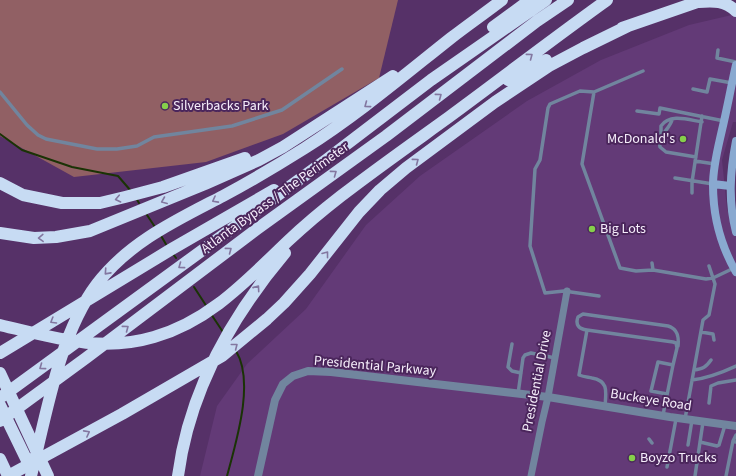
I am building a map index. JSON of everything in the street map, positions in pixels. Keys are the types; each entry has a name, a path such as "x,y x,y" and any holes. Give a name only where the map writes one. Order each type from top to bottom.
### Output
{"highway":[{"path":"32,476 56,376 64,350 81,310 96,285 119,259 160,230 249,182 306,148 344,122 452,37 502,0"},
{"path":"431,80 497,24 530,0"},
{"name":"Atlanta Bypass / The Perimeter","path":"0,398 326,160 431,80 546,0"},
{"name":"Atlanta Bypass / The Perimeter","path":"0,421 28,403 257,229 386,136 537,21 568,0"},
{"path":"0,324 72,341 89,344 110,344 143,340 187,324 227,298 295,235 342,195 607,0"},
{"path":"465,105 581,42 700,1 725,2 730,4 736,11"},
{"path":"0,459 8,476 134,407 222,356 284,303 310,274 359,212 380,190 406,168 495,102 550,66 628,26"},
{"path":"0,233 34,238 56,237 90,230 205,184 259,160 283,147 452,37"},
{"path":"0,183 23,195 62,203 100,203 163,187 234,162 259,152 323,120"},
{"path":"5,350 172,249 326,160"},
{"path":"178,476 181,453 192,412 216,355 235,320 262,281 284,253 342,195"},
{"path":"0,374 48,476"},
{"path":"0,429 28,403"},
{"path":"0,405 32,476"}],"main road":[{"path":"735,270 728,258 718,226 713,184 715,164 736,65"},
{"path":"736,141 733,156 733,187 730,201 736,232"},
{"path":"713,184 733,187"}],"street":[{"name":"Presidential Drive","path":"531,476 548,397 567,291"},
{"name":"Presidential Parkway","path":"258,476 275,400 283,384 293,376 308,371 330,372 563,400"},
{"name":"Buckeye Road","path":"563,400 736,426"}],"lane":[{"path":"718,50 717,58 736,62"},
{"path":"0,92 27,125 38,135 46,139 97,149 117,149 136,146 154,137 232,126 282,110 342,69"},
{"path":"599,296 567,291 545,293 530,246 535,169 540,160 548,108 550,104 580,91 594,92 643,71"},
{"path":"693,89 708,92 710,78 732,83"},
{"path":"594,92 582,164 620,268 636,271 653,270 706,279 735,270"},
{"path":"636,111 659,114 660,108 724,121"},
{"path":"692,193 692,182 702,116"},
{"path":"661,137 660,131 663,123 679,118 702,122"},
{"path":"672,120 671,124 661,137 659,143 662,149 666,152 715,164"},
{"path":"675,178 692,182 713,184"},
{"path":"652,263 653,270"},
{"path":"688,445 688,419 692,380 703,320 709,315 715,284 708,266"},
{"path":"663,416 677,348 678,336 675,330 668,326 583,314 578,317 578,327 581,329 673,342 676,343 677,348"},
{"path":"587,330 579,375 603,382 606,390 604,406"},
{"path":"701,332 713,334 714,340"},
{"path":"512,344 508,367 512,371 521,372"},
{"path":"518,394 523,358 528,354 555,358"},
{"path":"694,370 700,370 706,367 711,360"},
{"path":"667,394 651,391 658,362 673,364"},
{"path":"692,380 720,374 736,366"},
{"path":"709,403 711,386 718,383 736,380"},
{"path":"690,392 696,392"},
{"path":"667,467 676,417"},
{"path":"695,476 703,421"},
{"path":"700,442 717,446 719,445 725,424"},
{"path":"726,476 736,435"},
{"path":"649,439 652,443"}],"shaded area":[{"name":"Silverbacks Park","path":"0,0 398,0 379,78 283,134 206,162 74,177 0,136"},
{"path":"736,14 736,122 733,122 722,160 727,209 736,234 736,476 200,476 217,406 247,364 306,309 366,225 420,176 527,101 601,60 689,25"}],"waterway":[{"path":"0,134 22,150 72,167 118,176 131,191"},
{"path":"136,198 139,203"},
{"path":"147,215 155,227"},
{"path":"160,234 167,246"},
{"path":"173,254 176,258"},
{"path":"194,287 207,307"},
{"path":"211,314 223,332"},
{"path":"227,476 239,430 244,395 244,379 241,364 236,351"}],"place":[{"name":"Silverbacks Park","path":"165,106"},
{"name":"McDonald's","path":"683,139"},
{"name":"Big Lots","path":"592,229"},
{"name":"Boyzo Trucks","path":"632,458"}]}
